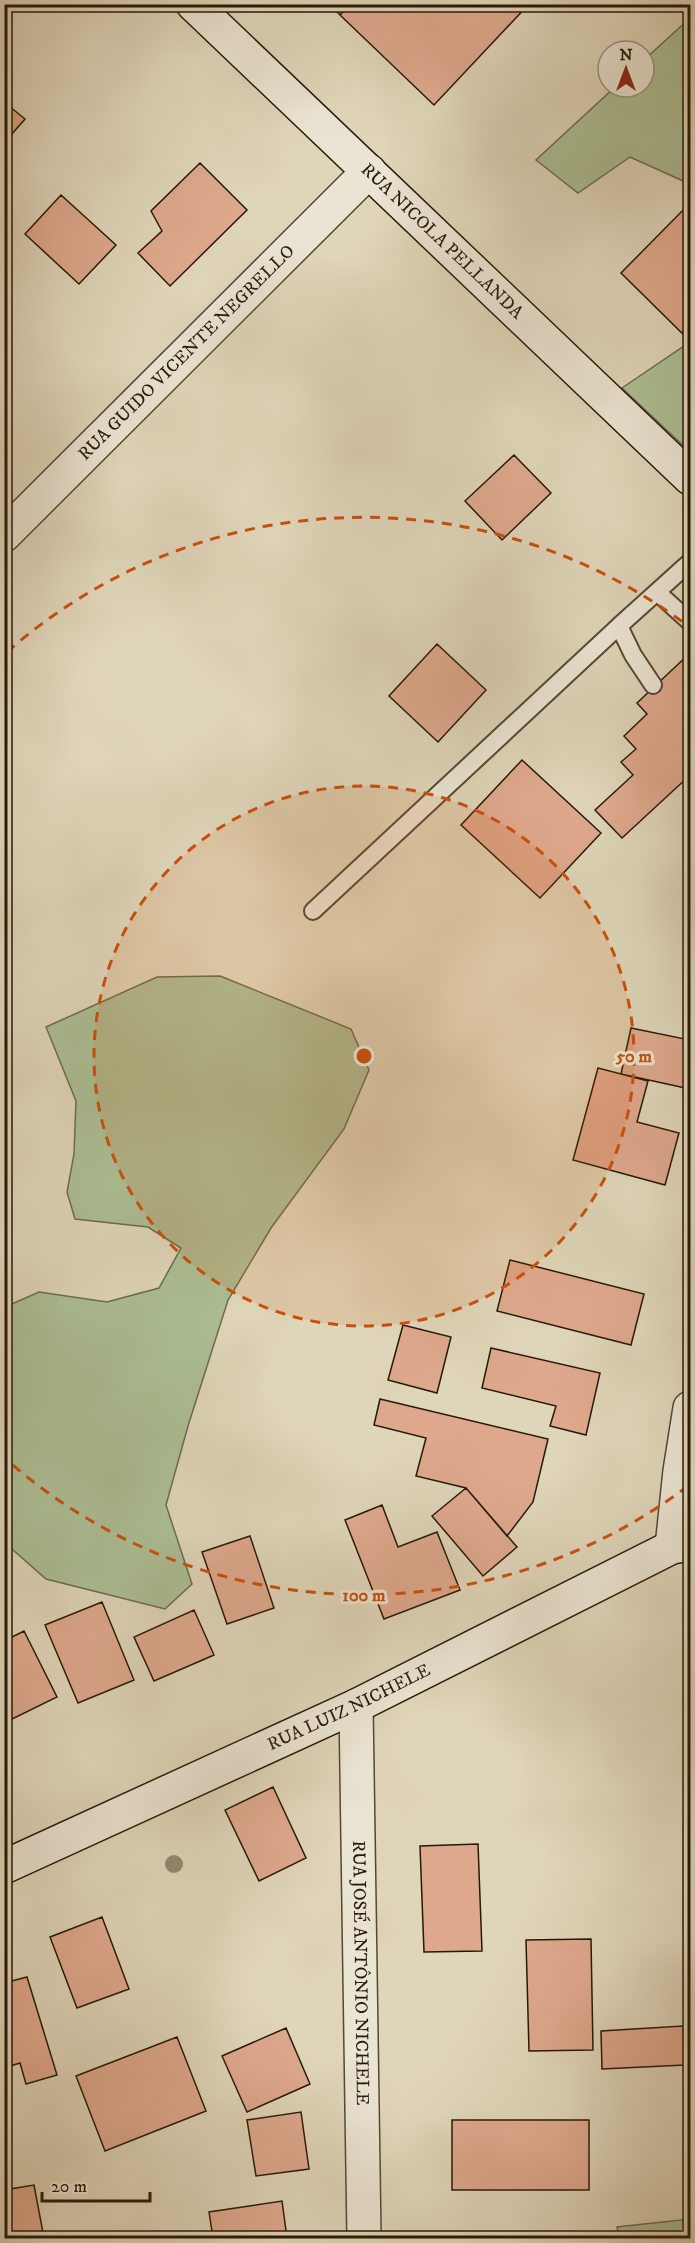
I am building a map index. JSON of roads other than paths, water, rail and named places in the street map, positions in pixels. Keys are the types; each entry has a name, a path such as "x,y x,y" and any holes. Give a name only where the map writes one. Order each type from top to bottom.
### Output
{"street":[{"name":"RUA NICOLA PELLANDA","path":"193,4 690,478"},
{"name":"RUA GUIDO VICENTE NEGRELLO","path":"4,534 369,171"},
{"path":"681,1545 681,1471 690,1408"},
{"name":"RUA LUIZ NICHELE","path":"4,1867 356,1706 681,1545"},
{"name":"RUA JOSÉ ANTÔNIO NICHELE","path":"356,1706 364,2238"}],"lane":[{"path":"313,911 690,562"},
{"path":"658,593 690,622"},
{"path":"619,626 633,655 653,685"}]}
